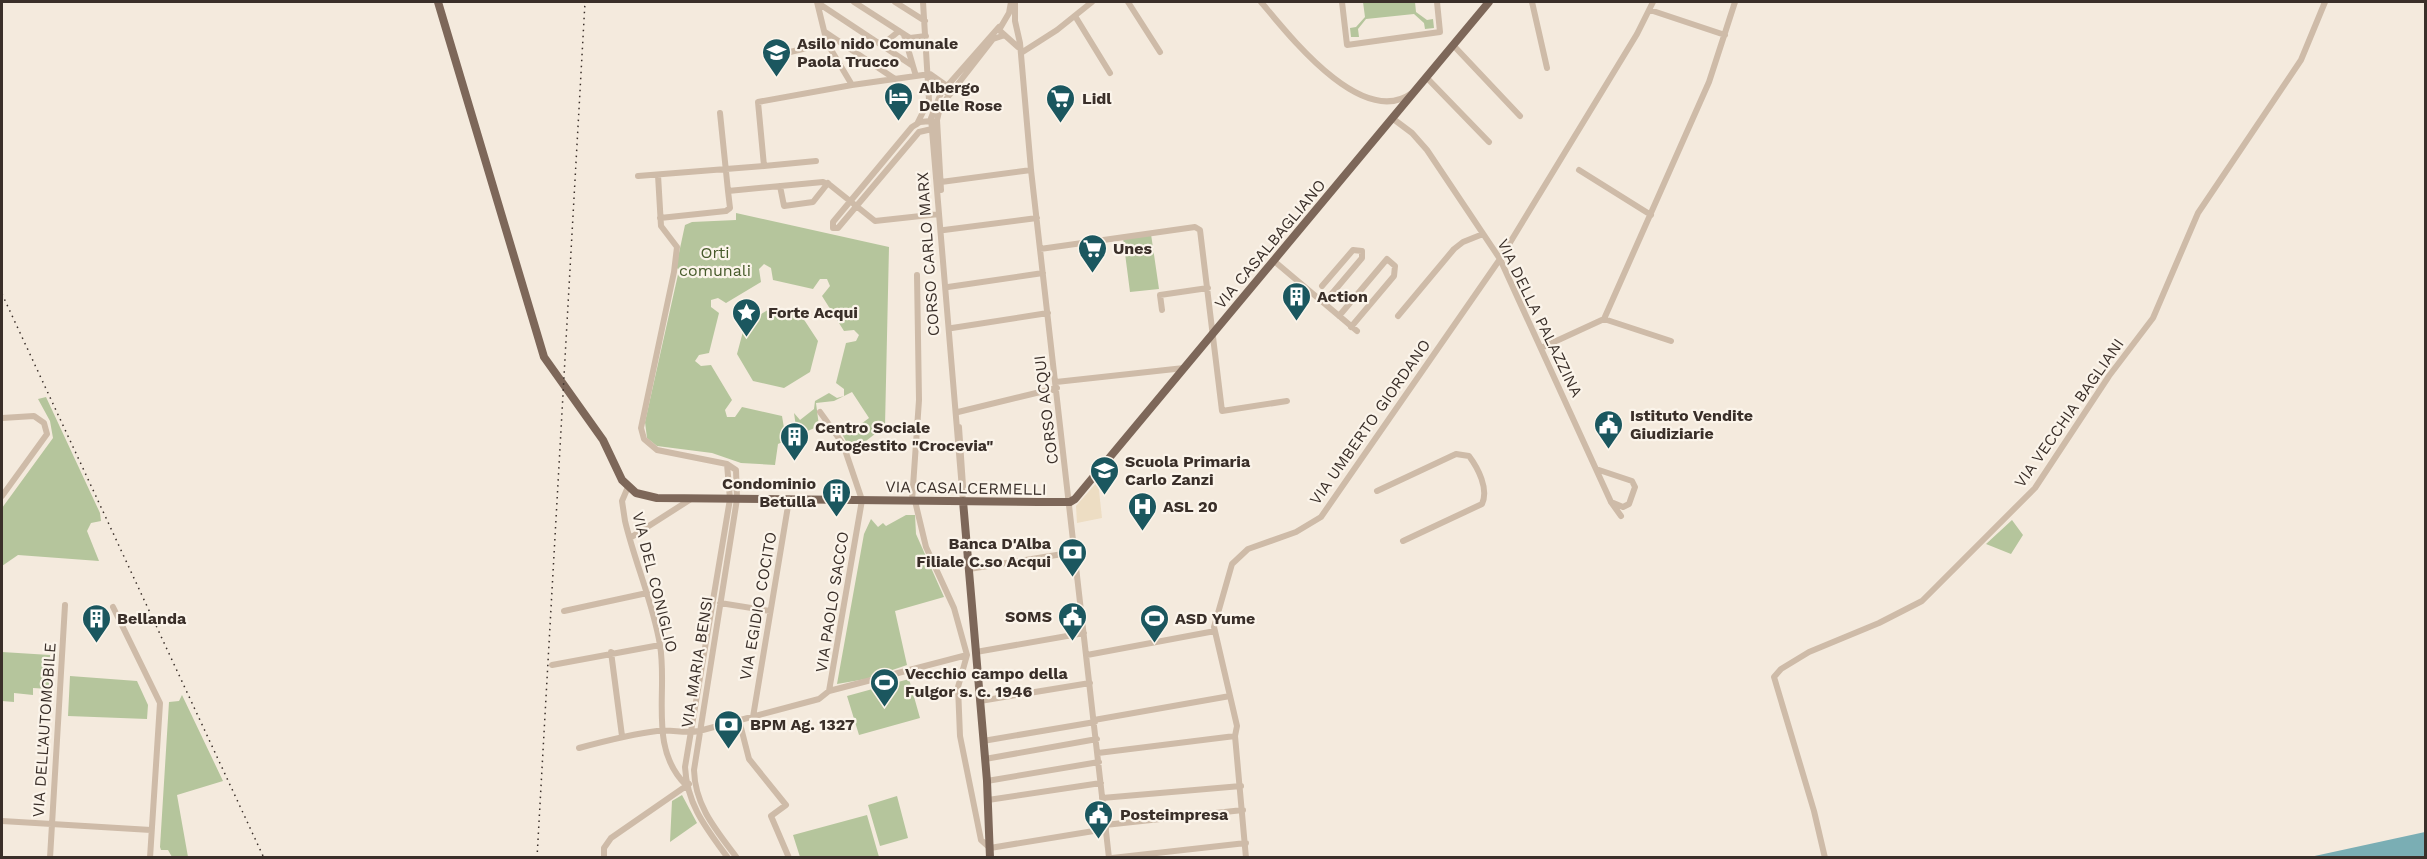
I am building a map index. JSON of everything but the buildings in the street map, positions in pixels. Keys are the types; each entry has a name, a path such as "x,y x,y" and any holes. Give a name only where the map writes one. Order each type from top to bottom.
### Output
{"main road":[{"path":"438,2 540,348 547,365 603,440 626,491"},
{"name":"VIA CASALBAGLIANO","path":"1070,502 1489,2"},
{"name":"VIA CASALCERMELLI","path":"626,491 649,497 692,499 1070,502"},
{"name":"CORSO CARLO MARX","path":"963,501 987,781 990,858"}],"street":[{"path":"818,2 913,66"},
{"path":"818,2 827,42 852,85"},
{"path":"854,2 910,39 926,36"},
{"path":"896,2 925,21"},
{"path":"923,2 929,103 916,124 832,224 834,229 838,228 917,133 933,124"},
{"path":"1013,2 1005,21 1012,21 1016,28"},
{"name":"CORSO ACQUI","path":"1013,2 1021,53 1031,170 1105,827 1111,858"},
{"path":"999,27 1005,37 1016,43 1021,53 1092,2"},
{"path":"1128,2 1160,51"},
{"path":"1261,2 1307,55 1361,95 1375,100 1394,100 1404,98 1416,90"},
{"path":"1342,2 1347,45 1440,32 1437,2"},
{"path":"1532,2 1547,68"},
{"name":"VIA UMBERTO GIORDANO","path":"1246,858 1235,736 1237,726 1215,631 1235,561 1248,549 1296,532 1321,517 1500,259 1653,2"},
{"path":"1541,348 1604,319 1709,82 1735,2"},
{"name":"VIA VECCHIA BAGLIANI","path":"1825,858 1814,811 1774,676 1780,669 1809,652 1922,601 2035,488 2109,376 2153,318 2198,213 2297,66 2325,2"},
{"path":"1650,10 1725,35"},
{"path":"1075,16 1110,73"},
{"name":"CORSO CARLO MARX","path":"963,501 933,124 935,104 1005,21"},
{"name":"CORSO CARLO MARX","path":"946,90 993,39 1005,37 1016,28"},
{"path":"825,32 895,79"},
{"path":"882,45 901,33"},
{"path":"901,33 916,76"},
{"path":"782,54 827,42"},
{"path":"1453,45 1520,116"},
{"path":"764,166 758,102 916,76 933,75 946,90"},
{"path":"1426,77 1489,142"},
{"path":"1394,100 1399,104 1400,109"},
{"path":"660,218 726,211 730,208 720,113"},
{"name":"VIA DELLA PALAZZINA","path":"1392,118 1412,133 1427,150 1500,259 1611,502 1621,516"},
{"path":"916,124 933,124"},
{"name":"CORSO CARLO MARX","path":"933,124 941,182 963,501"},
{"path":"638,176 816,161"},
{"path":"941,182 1031,170"},
{"path":"1579,170 1651,215"},
{"name":"VIA MARIA BENSI","path":"658,175 660,218 668,237 677,247 675,272 642,417 642,434 648,444 657,450 727,464 734,499 699,731 694,781 704,813 737,858"},
{"path":"728,191 828,183 877,221 939,214"},
{"path":"780,186 784,206 813,202 828,183"},
{"path":"944,230 1037,218"},
{"path":"1040,249 1195,227 1200,230 1222,411 1287,402"},
{"path":"1398,316 1454,249 1463,242 1483,234"},
{"path":"1322,286 1353,250 1362,251 1362,258 1324,303"},
{"path":"1274,261 1354,329 1395,276 1395,266 1387,259 1339,316"},
{"path":"948,287 1043,273"},
{"path":"917,275 919,400 913,501 926,547 954,608 967,655 958,687 960,736 981,840 990,848 1105,827 1243,810"},
{"path":"1162,309 1160,295 1208,288"},
{"path":"951,328 1048,314"},
{"path":"1604,319 1671,341"},
{"path":"958,412 1056,385 1184,368"},
{"name":"VIA PAOLO SACCO","path":"579,748 622,736 661,730 699,731 819,699 829,690 832,684 862,500 843,444 820,412"},
{"path":"2,418 34,416 44,423 47,434 2,496"},
{"path":"1377,491 1456,454 1469,456 1472,460 1484,486 1486,496 1482,504 1403,541"},
{"path":"1596,468 1632,482 1635,487 1629,504 1623,507 1611,502"},
{"name":"VIA DEL CONIGLIO","path":"626,491 622,501 630,538 660,645 661,730 674,774 686,786"},
{"path":"630,538 692,499"},
{"name":"VIA MARIA BENSI","path":"728,858 697,816 686,786 686,761 734,499"},
{"name":"VIA EGIDIO COCITO","path":"753,717 789,500"},
{"path":"969,569 1075,552"},
{"path":"564,611 646,593"},
{"path":"720,603 770,611"},
{"name":"VIA DELL'AUTOMOBILE","path":"50,858 65,605"},
{"path":"113,607 160,704 150,858"},
{"path":"1087,655 1215,631"},
{"path":"976,652 1084,633"},
{"path":"552,665 611,652 660,645"},
{"path":"611,652 622,736"},
{"path":"829,690 967,655"},
{"path":"980,701 1090,683"},
{"path":"983,741 1230,696"},
{"path":"739,720 749,759 786,805 771,816 789,858"},
{"path":"1098,753 1235,736"},
{"path":"985,759 1097,740"},
{"path":"987,781 1099,762"},
{"path":"604,858 604,848 611,838 694,781"},
{"path":"988,800 1101,783"},
{"path":"1102,798 1241,786"},
{"path":"2,821 151,830"},
{"path":"1111,858 1246,843"}],"green space":[{"path":"1363,2 1415,2 1416,12 1427,20 1433,19 1434,28 1425,29 1424,23 1414,14 1366,19 1358,29 1359,37 1351,37 1350,28 1356,27 1365,17"},
{"name":"Orti comunali","path":"736,213 889,247 885,426 852,452 842,434 850,427 853,430 869,418 852,392 844,396 834,401 816,403 819,426 778,444 775,465 741,463 712,453 657,446 647,438 645,422 679,270 676,267 685,225 692,222 736,220","holes":["764,264 771,268 773,280 813,289 820,279 827,279 830,286 822,296 844,331 854,330 859,335 856,341 846,343 836,383 844,389 844,396 837,398 829,393 815,401 814,409 800,420 794,413 796,427 791,432 784,428 782,416 742,407 735,417 727,417 725,410 732,400 711,365 701,366 695,361 699,355 709,353 719,313 711,307 711,300 718,298 726,303 761,282 759,269"]},
{"path":"1151,234 1159,289 1130,292 1123,238"},
{"path":"771,308 801,315 818,341 810,372 784,388 753,381 737,354 745,324"},
{"path":"46,397 100,513 101,521 91,523 87,531 99,561 18,555 2,566 2,508 53,438 50,421 38,399"},
{"path":"906,515 915,515 916,534 944,597 895,611 907,665 866,679 837,684 864,534 871,519 878,527 883,523 886,526"},
{"path":"2012,520 2023,535 2011,554 1986,544"},
{"path":"2,652 50,655 49,689 33,688 33,695 14,693 14,702 2,701"},
{"path":"70,676 137,681 148,705 147,719 68,716"},
{"name":"Vecchio campo della Fulgor s. c. 1946","path":"909,679 920,718 859,735 847,696"},
{"path":"182,695 223,781 177,795 188,857 172,857 168,850 161,850 160,847 169,702 179,701"},
{"path":"682,795 697,823 670,842 672,801"},
{"path":"897,796 908,838 880,846 868,805"},
{"path":"867,815 879,857 800,857 793,835"}],"shaded area":[{"path":"1098,481 1102,518 1077,523 1076,506"}],"water":[{"path":"2425,832 2425,857 2310,857"}],"railway":[{"path":"537,858 585,2"},
{"path":"2,294 264,858"}],"place":[{"name":"Asilo nido Comunale Paola Trucco","path":"776,78"},
{"name":"Albergo Delle Rose","path":"898,122"},
{"name":"Lidl","path":"1061,124"},
{"name":"Unes","path":"1092,274"},
{"name":"Action","path":"1296,322"},
{"name":"Forte Acqui","path":"747,338"},
{"name":"Istituto Vendite Giudiziarie","path":"1609,450"},
{"name":"Centro Sociale Autogestito \"Crocevia\"","path":"794,462"},
{"name":"Scuola Primaria Carlo Zanzi","path":"1104,496"},
{"name":"Condominio Betulla","path":"837,518"},
{"name":"ASL 20","path":"1142,532"},
{"name":"Banca D'Alba Filiale C.so Acqui","path":"1072,578"},
{"name":"SOMS","path":"1073,642"},
{"name":"Bellanda","path":"96,644"},
{"name":"ASD Yume","path":"1154,644"},
{"name":"Vecchio campo della Fulgor s. c. 1946","path":"884,708"},
{"name":"BPM Ag. 1327","path":"729,750"},
{"name":"Posteimpresa","path":"1099,840"}]}
